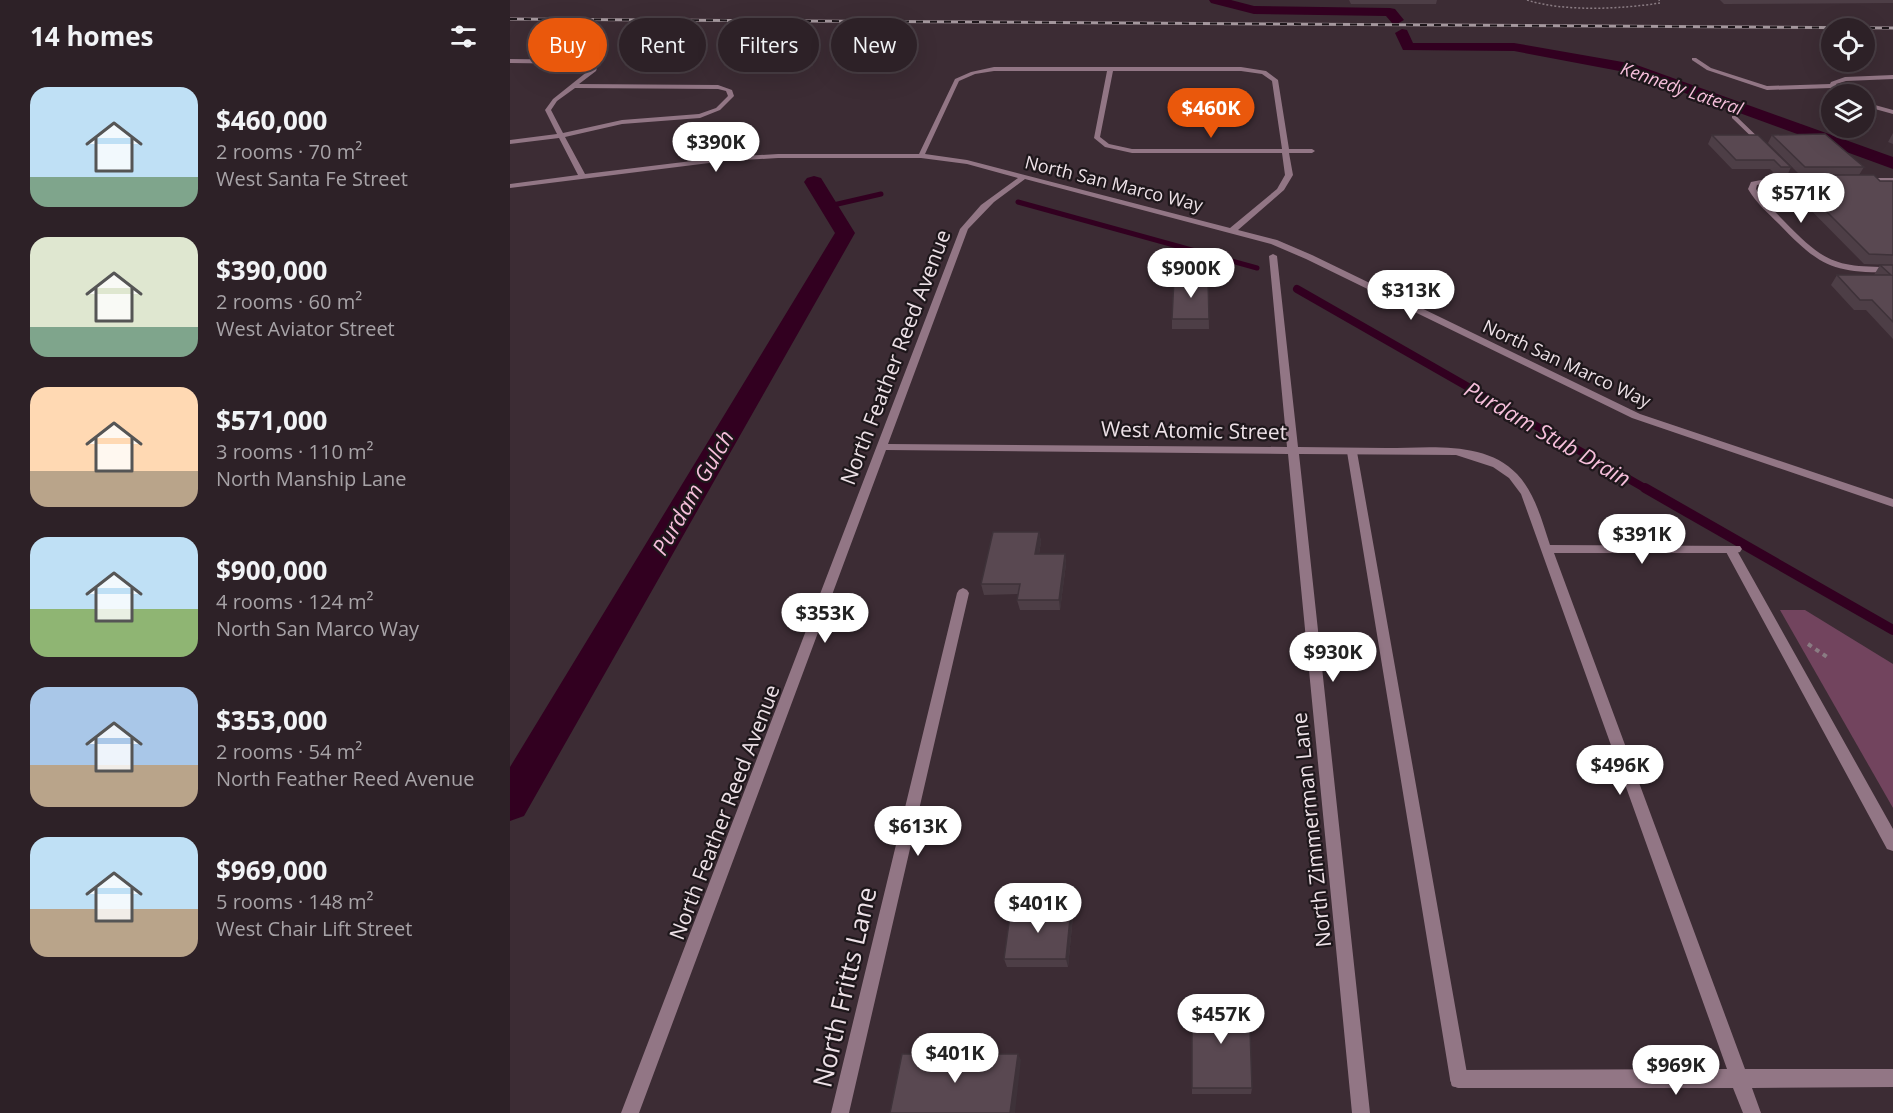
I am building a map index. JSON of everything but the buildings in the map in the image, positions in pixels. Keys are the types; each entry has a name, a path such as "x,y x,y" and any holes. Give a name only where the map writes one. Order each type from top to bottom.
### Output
{"street":[{"path":"1694,59 1709,69 1767,88 1821,86"},
{"path":"510,61 595,64 594,70 555,100 548,110 559,136 582,176"},
{"path":"921,156 957,80 973,73 994,69 1241,69 1264,72 1275,80 1289,175 1280,190 1233,230"},
{"path":"1110,69 1097,138 1107,147 1132,151 1312,151"},
{"path":"1833,84 1845,79 1893,78"},
{"path":"510,142 559,136 622,122 690,118 709,114 730,98 729,90 711,87 574,86"},
{"path":"1875,107 1893,112"},
{"path":"1734,117 1768,150"},
{"path":"1752,135 1764,135"},
{"name":"North San Marco Way","path":"510,186 725,159 778,156 921,156 967,162 1274,242 1636,416 1893,503"},
{"path":"1791,172 1798,180"},
{"name":"North Feather Reed Avenue","path":"630,1113 964,229 993,196 1024,177"},
{"path":"1810,180 1771,180 1755,184 1752,189 1812,254 1836,266 1862,270 1893,270"},
{"path":"1857,180 1893,180"},
{"name":"North Zimmerman Lane","path":"1273,256 1361,1113"},
{"name":"West Atomic Street","path":"883,447 1456,452 1479,456 1502,466 1517,478 1526,494 1546,549"},
{"path":"1352,452 1459,1079 1893,1078"},
{"path":"1752,1113 1546,549 1733,550 1893,844"},
{"name":"North Fritts Lane","path":"840,1113 963,593"}],"path":[{"path":"1527,0 1540,5 1573,6 1644,5 1660,3 1659,0"}],"shaded area":[{"path":"1780,610 1805,610 1893,664 1893,808"}],"waterway":[{"name":"Kennedy Lateral","path":"1216,0 1254,10 1390,12 1397,20"},
{"name":"Kennedy Lateral","path":"1402,33 1408,47 1514,47 1634,69 1893,163"},
{"name":"Purdam Gulch","path":"510,803 845,233 814,182"},
{"name":"Purdam Stub Drain","path":"829,206 881,194"},
{"name":"Purdam Stub Drain","path":"1018,202 1257,268"},
{"name":"Purdam Stub Drain","path":"1297,289 1648,490"},
{"name":"Purdam Stub Drain","path":"1645,488 1893,630"}],"railway":[{"path":"510,19 1893,28"}]}
